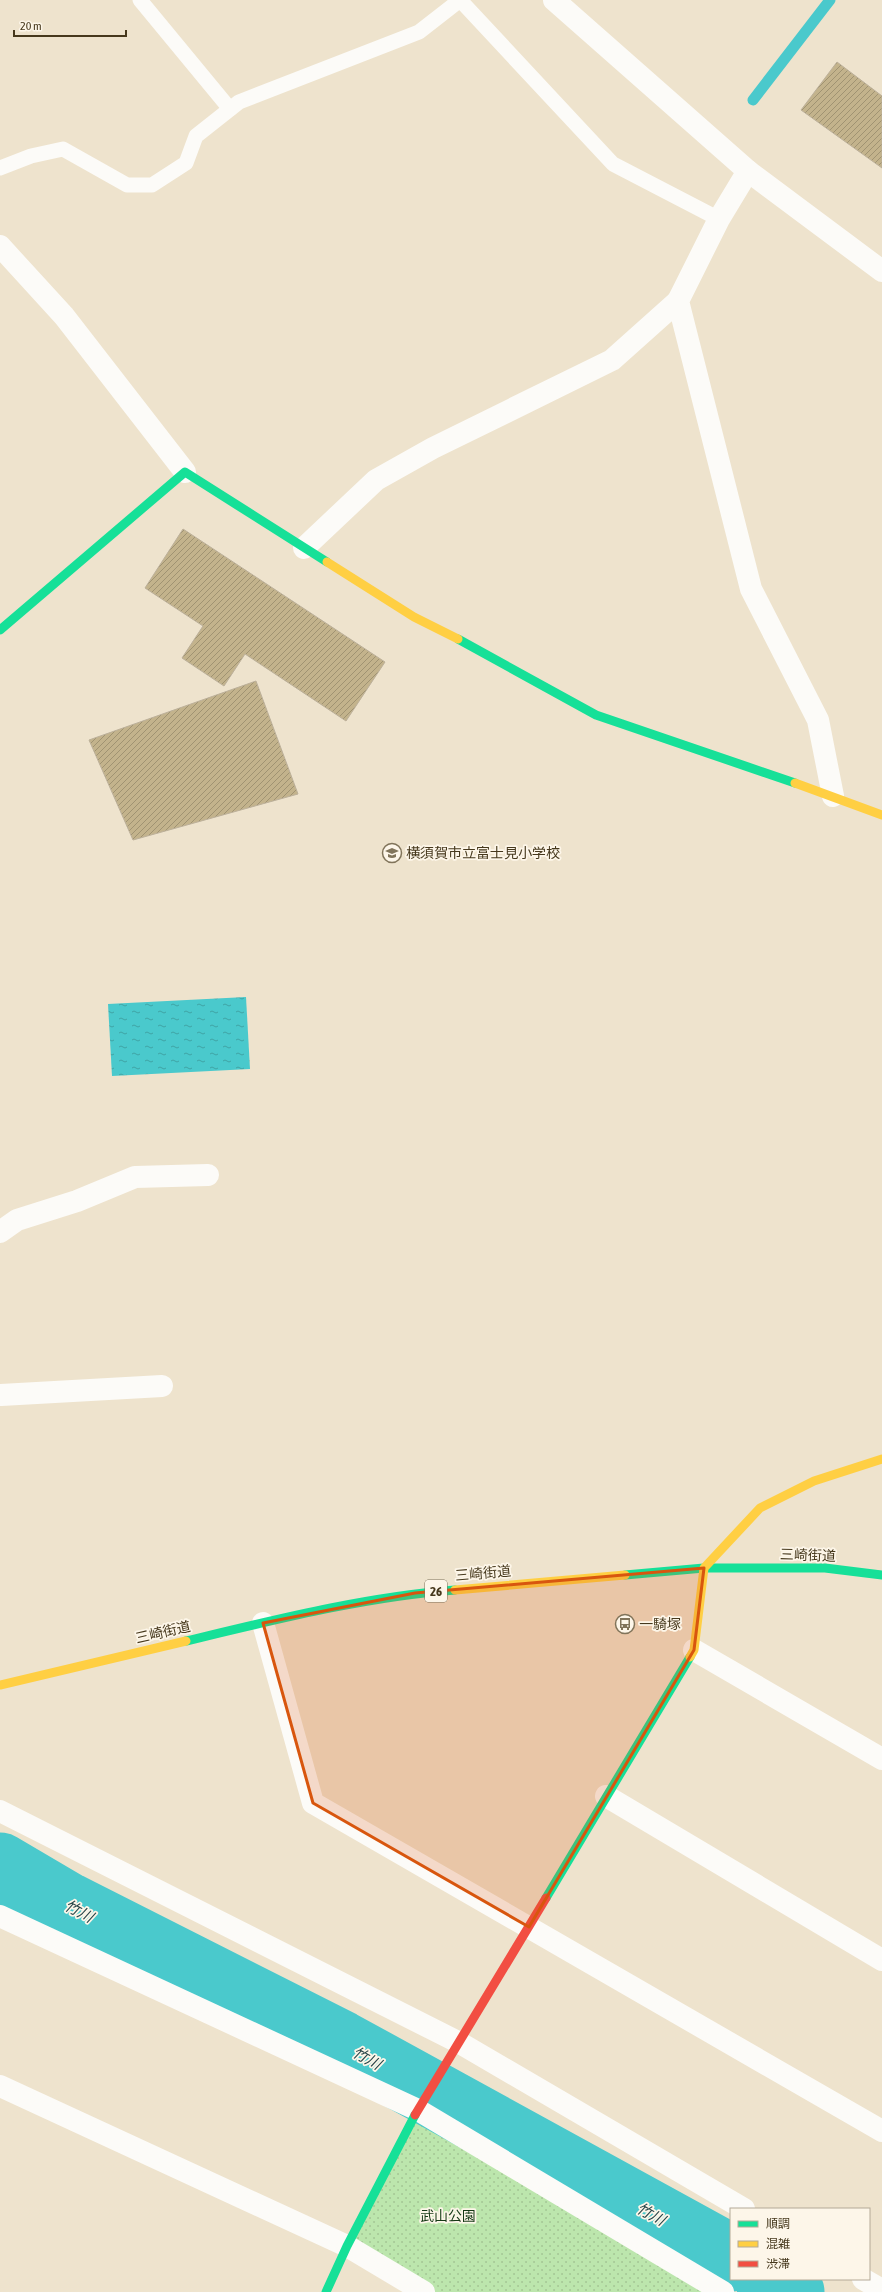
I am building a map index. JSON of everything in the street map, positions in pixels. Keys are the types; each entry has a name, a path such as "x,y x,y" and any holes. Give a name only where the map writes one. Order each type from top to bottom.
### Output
{"street":[{"path":"554,0 748,171 882,271"},
{"path":"304,548 376,480 433,448 612,360 678,301 718,219 748,171"},
{"path":"0,246 64,316 185,472 414,617 466,643 596,715 833,796 882,815"},
{"path":"678,301 751,589 818,720 833,796"},
{"path":"0,630 185,472"},
{"path":"0,1232 17,1220 77,1201 135,1177 208,1175"},
{"path":"0,1396 162,1386"},
{"path":"326,2292 347,2246 418,2110 460,2043 694,1650 704,1568 760,1508 814,1481 882,1459"},
{"name":"三崎街道","path":"0,1686 263,1623 415,1593 704,1568 825,1568 882,1575"},
{"path":"263,1623 314,1803 882,2131"},
{"path":"694,1650 882,1759"},
{"path":"606,1796 882,1960"},
{"path":"0,1811 460,2043 742,2208"},
{"path":"3,1923 418,2110 723,2292"},
{"path":"0,2086 347,2246 424,2292"},
{"path":"865,2280 882,2290"}],"lane":[{"path":"140,0 230,109"},
{"path":"0,168 31,156 63,149 127,185 152,185 186,163 196,136 239,102 419,32 460,0 613,164 718,219"}],"highlighted area":[{"path":"704,1568 694,1650 529,1927 313,1803 263,1623 415,1593"}],"green space":[{"name":"武山公園","path":"418,2110 723,2292 424,2292 347,2246"}],"water":[{"path":"246,997 250,1069 112,1076 108,1004"}],"building":[{"path":"837,62 882,96 882,168 801,110"},
{"path":"183,529 385,662 346,721 245,654 224,686 182,658 203,626 145,588"},
{"path":"256,681 298,794 133,840 89,740"}],"waterway":[{"path":"753,100 830,0"},
{"name":"竹川","path":"0,1866 68,1906 341,2044 730,2257"},
{"name":"竹川","path":"770,2280 791,2292"}],"traffic: fast":[{"path":"0,630 185,472 327,562"},
{"path":"458,639 596,715 795,783"},
{"path":"625,1575 704,1568 825,1568 882,1575"},
{"path":"186,1641 319,1610 387,1598 455,1590"},
{"path":"546,1898 690,1657"},
{"path":"326,2292 347,2246 415,2115"}],"traffic: slow":[{"path":"327,562 414,617 458,639"},
{"path":"795,783 882,815"},
{"path":"690,1657 694,1650 704,1568 760,1508 814,1481 882,1459"},
{"path":"455,1590 625,1575"},
{"path":"0,1685 186,1641"}],"traffic: jam":[{"path":"415,2115 546,1898"}],"place":[{"name":"横須賀市立富士見小学校","path":"392,853"},
{"name":"一騎塚","path":"625,1624"}]}
